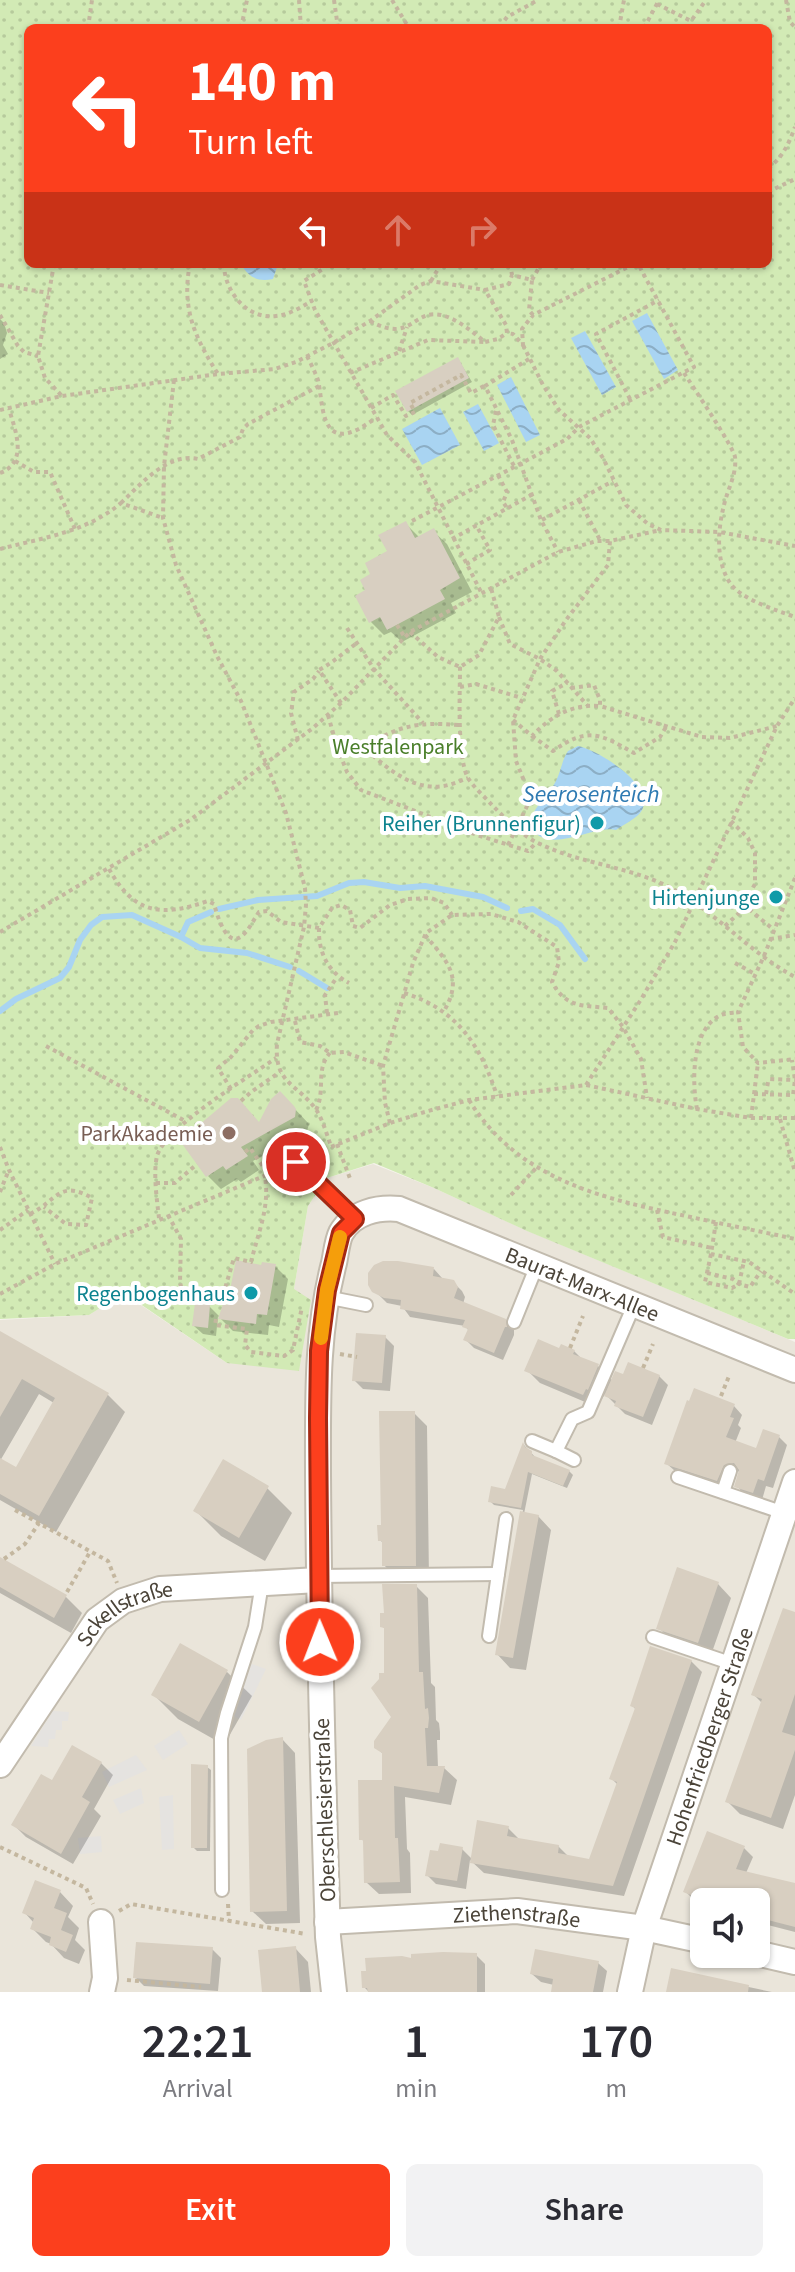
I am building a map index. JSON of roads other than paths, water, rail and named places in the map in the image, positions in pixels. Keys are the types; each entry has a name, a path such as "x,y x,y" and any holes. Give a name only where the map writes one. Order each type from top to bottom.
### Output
{"street":[{"name":"Baurat-Marx-Allee","path":"362,1215 382,1207 399,1209 795,1370"},
{"name":"Oberschlesierstraße","path":"334,1992 328,1930 318,1578 318,1303 341,1233 362,1215"},
{"name":"Hohenfriedberger Straße","path":"630,1992 644,1928 795,1482"},
{"name":"Sckellstraße","path":"0,1765 97,1620 123,1601 160,1589 318,1578"},
{"name":"Ziethenstraße","path":"328,1930 517,1911 644,1928 690,1938"},
{"path":"101,1922 104,1985"},
{"path":"770,1956 795,1962"}],"lane":[{"path":"296,1162 362,1215"},
{"path":"514,1322 537,1265"},
{"path":"318,1303 366,1305"},
{"path":"556,1451 572,1419 588,1412 634,1305"},
{"path":"532,1441 574,1460"},
{"path":"723,1492 730,1471"},
{"path":"678,1477 784,1513"},
{"path":"489,1636 506,1519"},
{"path":"318,1578 498,1574"},
{"path":"222,1890 221,1738 255,1627 262,1583"},
{"path":"653,1637 733,1664"}],"water":[{"path":"244,268 277,268 273,279 254,278"},
{"path":"647,313 678,370 664,379 632,321"},
{"path":"585,331 616,387 602,395 571,338"},
{"path":"511,377 540,435 526,442 497,385"},
{"path":"478,404 499,443 484,451 463,412"},
{"path":"440,408 460,445 422,465 402,429"},
{"name":"Seerosenteich","path":"578,746 610,761 633,780 644,800 642,810 616,830 606,829 558,840 547,839 529,825 531,818 556,781 568,751"}],"waterway":[{"path":"219,909 258,900 317,896 349,883 364,882 400,888 425,886 483,897 507,908"},
{"path":"521,911 533,909 560,925 585,959"},
{"path":"181,937 188,922 211,912"},
{"path":"0,1011 16,999 60,978 69,967 80,940 91,925 102,917 132,915 200,948 247,953 290,967"},
{"path":"299,971 327,988"}],"place":[{"name":"Reiher (Brunnenfigur)","path":"597,823"},
{"name":"Hirtenjunge","path":"776,897"},
{"name":"ParkAkademie","path":"229,1133"},
{"name":"Regenbogenhaus","path":"251,1293"}],"park label":[{"name":"Westfalenpark","path":"398,746"}]}
